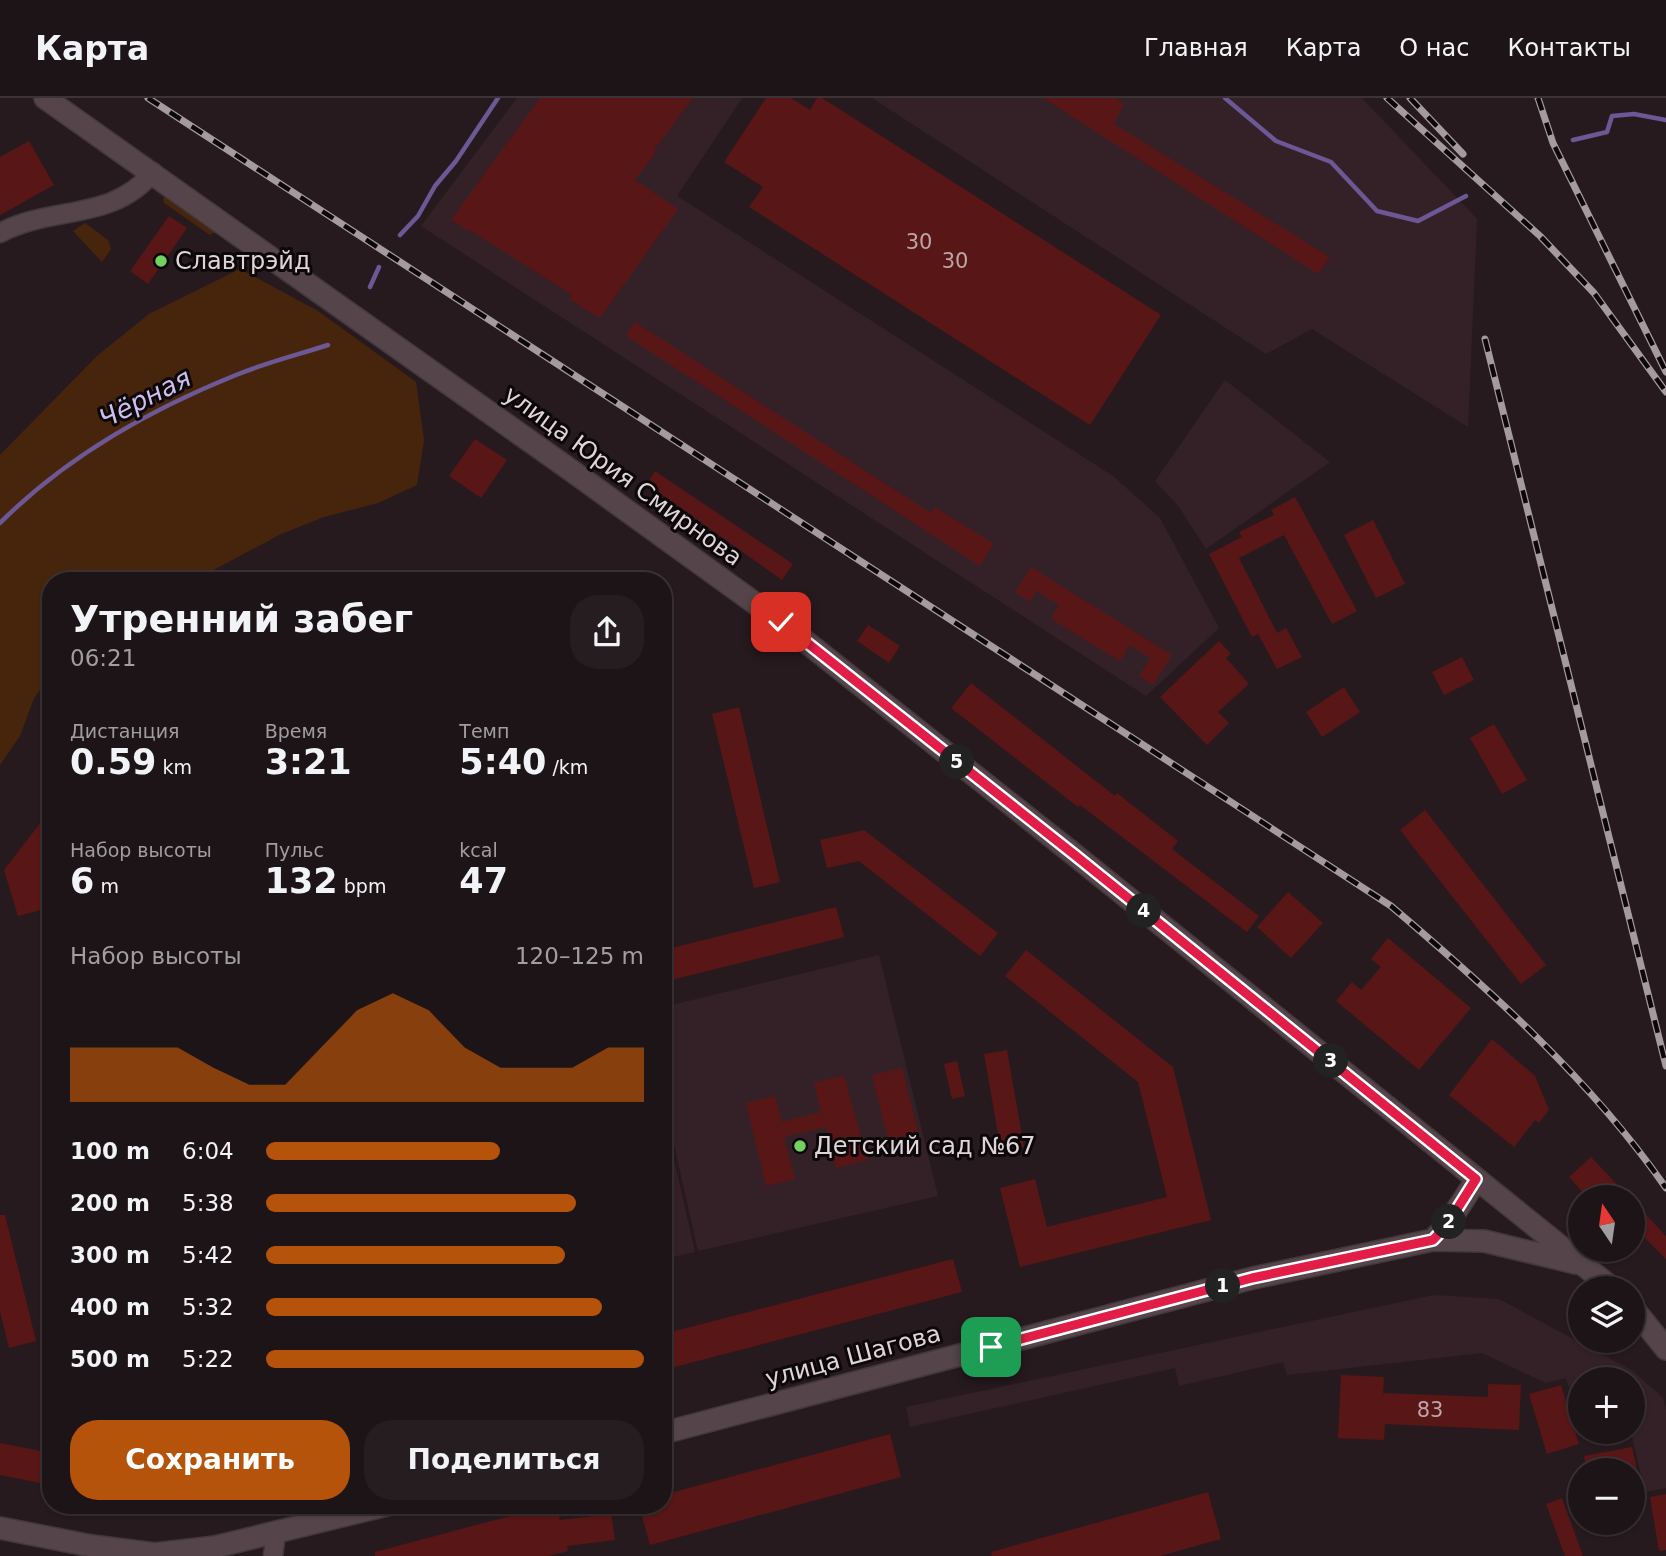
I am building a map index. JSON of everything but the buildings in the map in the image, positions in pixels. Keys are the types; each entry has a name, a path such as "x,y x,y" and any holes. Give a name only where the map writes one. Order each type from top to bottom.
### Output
{"main road":[{"name":"улица Юрия Смирнова","path":"46,98 781,622 1597,1276"},
{"path":"1433,1240 1447,1225 1476,1179"},
{"name":"улица Шагова","path":"672,1431 1252,1278 1433,1240 1484,1241 1585,1266"},
{"path":"1645,1323 1666,1349"},
{"path":"0,1528 92,1546 155,1553 215,1548 351,1514"}],"street":[{"path":"0,233 57,214 109,205 141,187 153,172"},
{"path":"273,1556 276,1533"}],"shaded area":[{"path":"517,98 742,98 677,196 1113,476 1160,518 1219,628 1146,696 421,226"},
{"path":"872,98 1362,98 1477,219 1468,427 1312,329 1266,354"},
{"path":"166,196 216,228 215,232 210,235 164,203 163,198"},
{"path":"85,223 108,240 111,249 102,262 73,231"},
{"path":"240,269 318,311 416,382 424,440 417,485 378,503 324,517 281,534 210,572 42,572 42,687 34,698 20,736 0,765 0,455 97,356 149,314"},
{"path":"1225,380 1330,462 1206,549 1179,507 1155,481"},
{"name":"Детский сад №67","path":"879,955 938,1196 698,1251 672,1136 672,1005"},
{"path":"672,1151 695,1252 672,1257"},
{"path":"1434,1295 1499,1299 1568,1336 1568,1353 1600,1353 1626,1367 1568,1367 1568,1384 1566,1378 1546,1383 1482,1353 1287,1375 1283,1362 1179,1386 1175,1368 910,1427 906,1407"},
{"path":"1645,1382 1663,1398 1666,1410 1666,1488 1645,1492 1645,1458 1637,1458 1634,1444 1645,1444"}],"waterway":[{"name":"Чёрная","path":"400,235 418,216 435,186 456,161 498,98"},
{"name":"Чёрная","path":"1225,98 1276,141 1331,162 1377,211 1418,221 1466,196"},
{"name":"Чёрная","path":"1573,140 1607,132 1612,116 1634,114 1666,120"},
{"name":"Чёрная","path":"370,287 379,267"},
{"name":"Чёрная","path":"0,523 52,477 140,420 236,375 328,345"}],"railway":[{"path":"148,98 1391,906 1538,1038 1605,1110 1666,1188"},
{"path":"1387,98 1540,236 1594,293 1666,392"},
{"path":"1410,98 1463,154"},
{"path":"1538,98 1553,143 1666,372"},
{"path":"1485,339 1666,1066"}],"place":[{"name":"Славтрэйд","path":"161,261"},
{"name":"Детский сад №67","path":"800,1146"}],"route":[{"path":"781,622 1476,1179 1447,1225 1433,1240 1252,1278 991,1347"}]}
